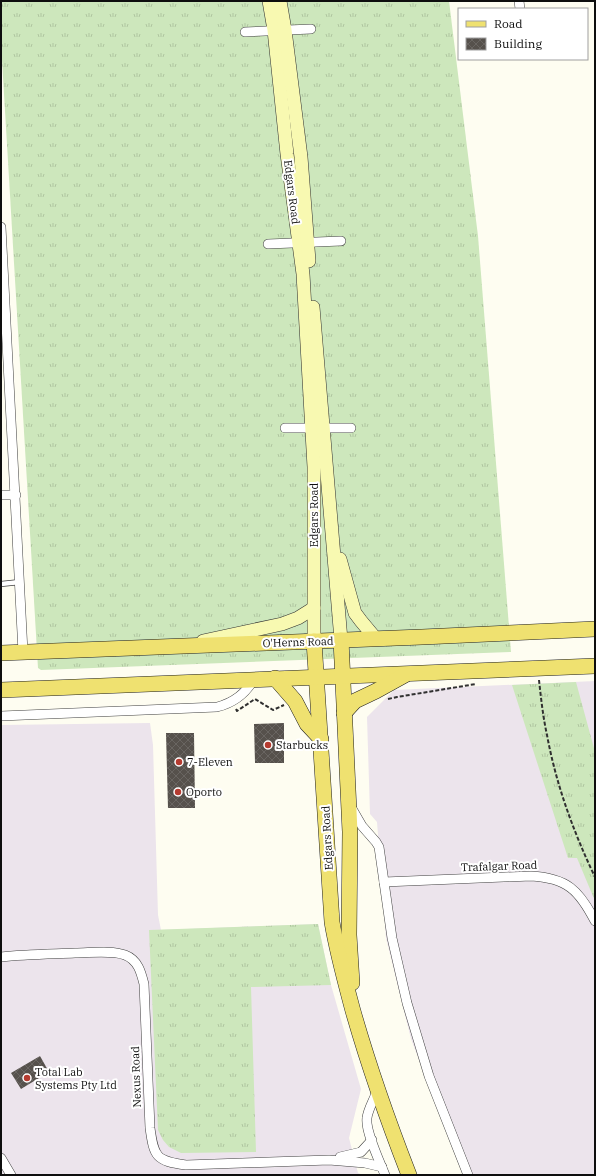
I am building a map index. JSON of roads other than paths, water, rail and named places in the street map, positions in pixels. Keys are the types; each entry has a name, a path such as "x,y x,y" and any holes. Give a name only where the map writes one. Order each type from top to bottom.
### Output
{"main road":[{"name":"Edgars Road","path":"269,1 280,30"},
{"name":"Edgars Road","path":"280,1 280,30 300,157 303,242 318,428 332,534 341,640 350,832 348,935 358,1028"},
{"name":"Edgars Road","path":"318,428 314,467 314,641 332,922 340,963 377,1091 409,1175"},
{"path":"332,534 355,612 376,639"},
{"path":"177,646 282,624 298,618 314,608"},
{"name":"O'Herns Road","path":"1,653 595,629"},
{"path":"1,690 595,666"},
{"path":"344,713 355,701 407,673"},
{"path":"275,678 295,701 307,724 321,739"}],"street":[{"path":"245,32 311,29"},
{"path":"1,227 4,331 16,495 23,652"},
{"path":"268,244 341,241"},
{"path":"285,428 351,428"},
{"path":"1,495 16,495"},
{"path":"1,716 138,710 205,709 232,702 248,690 254,679"},
{"path":"348,802 362,826 378,846 392,938 414,1030 429,1076 468,1175"},
{"name":"Trafalgar Road","path":"384,882 545,877 556,879 576,891 582,897 595,920"},
{"name":"Nexus Road","path":"1,957 106,952 124,954 137,964 144,984 150,1128 154,1149 161,1159 168,1163 186,1165 329,1160 365,1163 384,1171"},
{"path":"377,1091 367,1116 366,1123 384,1171"},
{"name":"Nexus Road","path":"329,1160 360,1152 366,1148 372,1140"},
{"path":"1,1158 11,1175"}],"lane":[{"path":"1,584 20,582"}],"place":[{"name":"Starbucks","path":"268,745"},
{"name":"7-Eleven","path":"179,762"},
{"name":"Oporto","path":"178,792"},
{"name":"Total Lab Systems Pty Ltd","path":"27,1078"}]}
